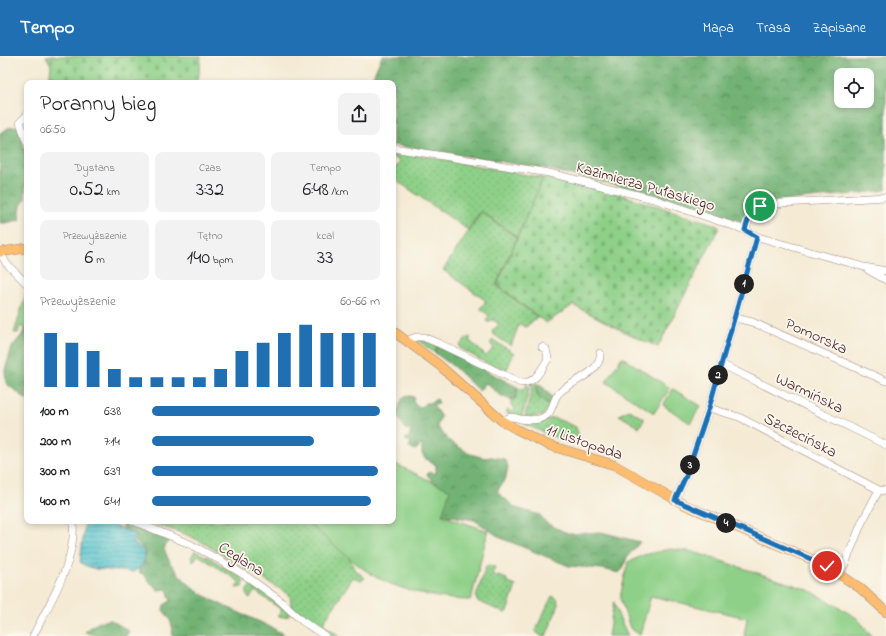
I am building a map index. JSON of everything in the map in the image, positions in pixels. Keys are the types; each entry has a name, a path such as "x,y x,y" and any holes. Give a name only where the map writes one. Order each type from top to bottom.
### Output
{"main road":[{"path":"0,252 24,248"},
{"name":"11 Listopada","path":"396,333 456,379 502,421 527,436 548,445 614,465 675,500 816,561 840,573 860,588 886,612"}],"street":[{"path":"24,118 20,122 24,133"},
{"name":"Kazimierza Pułaskiego","path":"396,148 549,172 654,199 745,230 757,237 864,267 886,271"},
{"path":"745,230 752,212 755,208 760,206 783,203 886,197"},
{"path":"675,500 686,476 709,408 757,237"},
{"path":"0,252 6,263 24,281"},
{"path":"864,267 886,280"},
{"name":"Pomorska","path":"734,318 752,322 886,381"},
{"path":"408,342 416,337 440,344 521,383 528,383 534,379 539,374 548,359 546,349 542,346"},
{"path":"502,421 511,417 536,420 545,417 551,411 558,394 586,376 600,358 600,353"},
{"name":"Warmińska","path":"721,364 886,445"},
{"name":"Szczecińska","path":"709,408 739,417 882,491"},
{"path":"840,573 862,522 882,491"},
{"path":"33,636 52,600 70,556 73,541 73,524"},
{"name":"Ceglana","path":"140,524 190,544 250,578 278,599 302,621 325,636"}],"green space":[{"path":"46,56 201,56 198,80 49,80 51,65"},
{"path":"382,56 886,56 886,190 759,203 751,207 744,222 655,195 543,168 396,145 396,80 371,80"},
{"path":"18,126 24,149 24,201 21,206 19,220 0,223 0,133 10,127"},
{"path":"396,151 543,178 517,237 481,211 468,230 396,180 396,167 400,161 396,159"},
{"path":"543,178 609,191 720,226 658,347 573,305 546,323 497,285"},
{"path":"481,212 517,238 496,285 537,317 526,327 519,324 511,346 493,334 492,331 499,324 492,320 489,323 486,321 489,316 480,308 485,303 485,300 443,270"},
{"path":"24,301 24,328 20,326 18,333 14,333"},
{"path":"24,333 24,398 6,383 5,370 12,347"},
{"path":"469,337 471,338 469,340 486,356 494,348 490,343 493,340 514,353 507,369 490,365 460,348 460,345"},
{"path":"419,339 439,346 436,348 435,353 417,340"},
{"path":"439,346 517,387 515,399 503,397 486,383 479,391 453,366 435,353 436,348"},
{"path":"622,357 670,388 654,413 606,382"},
{"path":"530,383 541,386 554,399 543,416 525,417 532,388"},
{"path":"527,384 529,389 522,417 505,412 509,410 513,413 515,409 511,405 511,400 515,399 517,387 523,390"},
{"path":"537,385 541,386 552,400 550,406 541,400 537,395"},
{"path":"673,389 701,406 690,423 663,405"},
{"path":"403,397 414,397 413,401 416,406 422,407 425,403 429,403 437,399 439,403 433,405 441,417 437,426 448,440 470,454 485,458 491,457 504,459 508,466 506,477 497,492 516,508 540,515 546,523 569,534 601,532 640,542 627,557 623,569 619,573 603,569 569,566 501,538 474,520 430,512 425,482 433,481 427,474 431,472 436,474 436,465 425,459 422,454 422,444 416,450 409,448 411,441 405,440 409,437 411,430 405,429 397,413"},
{"path":"629,410 644,418 639,427 619,415"},
{"path":"552,418 576,427 581,443 568,442 559,439 517,420 543,421"},
{"path":"396,464 450,490 442,515 488,531 471,600 430,596 388,583 365,570 309,524 396,524"},
{"path":"123,524 134,524 169,539 164,549 171,564 185,581 198,591 226,607 257,620 286,636 172,636 171,622 163,610 164,605 171,601 167,589 158,590 145,575 140,573 138,570 144,565 146,552 136,542 135,534 122,528"},
{"path":"154,524 310,524 348,556 356,570 365,578 361,581 353,577 323,624 339,636 330,636 301,616 291,607 290,595 200,541 185,534"},
{"path":"669,549 689,551 703,555 809,590 857,618 872,636 744,636 747,618 651,596 640,635 630,628 620,598 628,562 644,555"},
{"path":"195,551 208,557 242,578 244,581 242,587 236,588 240,582 198,555 193,562 191,557"},
{"path":"490,565 495,567 492,574 507,579 506,582 516,586 507,612 505,613 477,601 476,597 486,566"},
{"path":"253,583 289,612 289,616 278,616 282,610 255,591 249,599 247,590"},
{"path":"552,596 558,599 557,603 559,604 546,636 541,636 535,631"},
{"path":"614,602 619,617 628,636 608,636"},
{"path":"111,620 129,631 126,636 98,636 85,632 97,623"}],"water":[{"path":"85,524 109,524 134,534 134,543 145,552 143,565 133,572 96,569 86,566 80,562"}],"route":[{"path":"760,206 755,208 752,212 745,230 757,237 709,408 686,476 675,500 827,566"}]}
